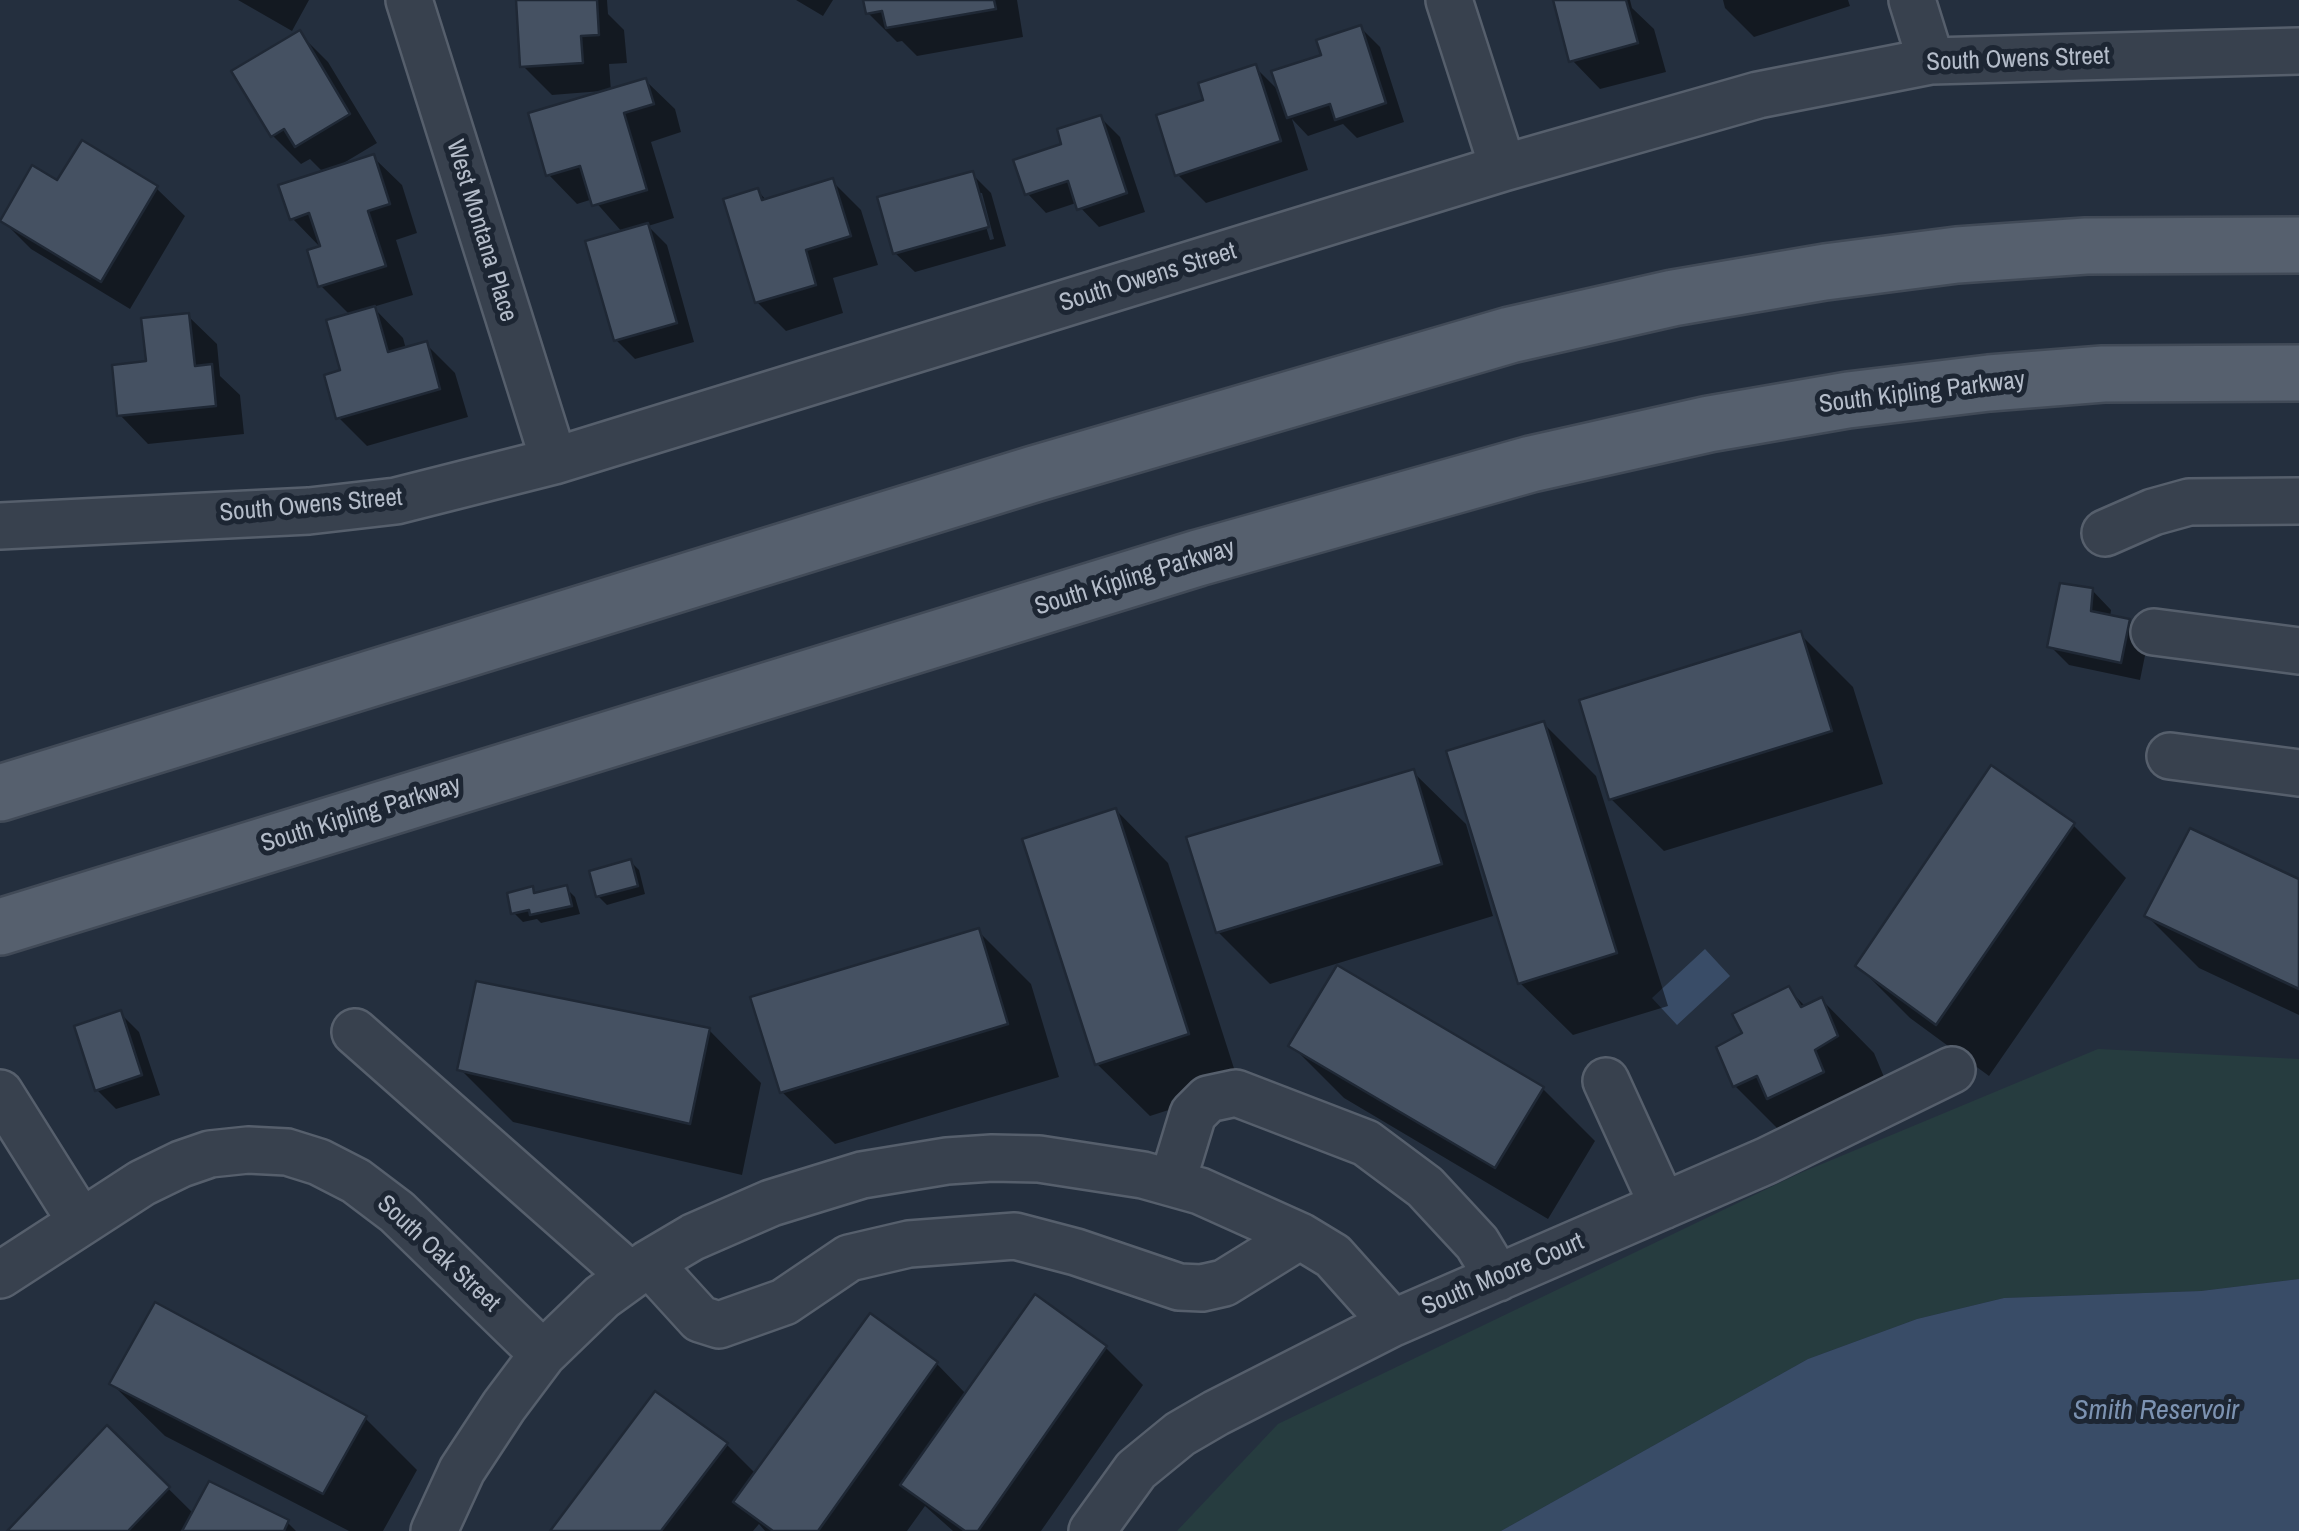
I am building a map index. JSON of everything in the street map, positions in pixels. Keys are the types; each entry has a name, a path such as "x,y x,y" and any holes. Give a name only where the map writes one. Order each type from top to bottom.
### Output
{"main road":[{"path":"0,793 1034,474 1510,334 1692,295 1825,272 1958,256 2086,246 2299,244"},
{"name":"South Kipling Parkway","path":"0,927 1198,558 1531,464 1709,424 1848,400 1989,382 2103,374 2299,372"}],"street":[{"name":"West Montana Place","path":"409,0 554,462"},
{"path":"1449,0 1503,168"},
{"path":"1912,0 1930,61"},
{"name":"South Owens Street","path":"0,526 309,510 396,501 554,462 1503,168 1758,95 1930,61 2299,50"},
{"path":"2105,533 2153,512 2189,502 2299,501"},
{"path":"2154,632 2299,651"},
{"path":"2170,756 2299,773"},
{"path":"355,1032 700,1318 719,1325 784,1302 849,1258 909,1244 1015,1236 1179,1287 1202,1288 1224,1283 1300,1236"},
{"name":"South Moore Court","path":"1092,1531 1136,1470 1180,1434 1393,1323 1766,1161 1952,1070"},
{"path":"1606,1081 1663,1206"},
{"path":"1172,1184 1193,1114 1208,1099 1236,1093 1366,1143 1425,1188 1477,1243 1498,1278"},
{"path":"0,1094 82,1222"},
{"name":"South Oak Street","path":"0,1274 142,1184 210,1154 286,1152 319,1162 356,1181 397,1212 543,1354"},
{"path":"434,1531 462,1470 482,1438 543,1354 577,1318 640,1269 693,1237 771,1203 862,1175 992,1158 1039,1159 1143,1175 1200,1191 1300,1236 1333,1256 1393,1323"}],"green space":[{"path":"2098,1049 2299,1059 2299,1279 2201,1291 2004,1298 1917,1319 1808,1359 1501,1531 1177,1531 1278,1424 1798,1174"}],"water":[{"path":"1705,949 1730,976 1677,1025 1652,998"},
{"name":"Smith Reservoir","path":"2299,1279 2299,1531 1501,1531 1808,1359 1917,1319 2004,1298 2201,1291"}],"building":[{"path":"516,0 597,0 599,35 581,36 583,63 520,67"},
{"path":"863,0 994,0 996,9 886,28 882,11 866,14"},
{"path":"1553,0 1626,0 1638,43 1569,62"},
{"path":"1361,25 1386,103 1335,120 1330,104 1287,118 1271,71 1321,55 1316,40"},
{"path":"300,30 350,114 295,147 284,129 271,137 231,71"},
{"path":"1256,64 1281,141 1175,176 1156,115 1203,100 1198,83"},
{"path":"646,78 654,104 624,113 647,190 592,206 580,166 546,176 528,113"},
{"path":"1101,115 1127,193 1077,210 1068,181 1025,195 1013,160 1061,144 1057,129"},
{"path":"82,140 158,186 101,282 0,221 32,165 57,180"},
{"path":"374,154 390,204 368,211 386,266 318,287 307,250 320,246 309,213 290,220 278,185"},
{"path":"973,171 989,227 893,254 877,197"},
{"path":"833,178 851,236 806,250 816,285 755,303 723,199 758,188 762,200"},
{"path":"648,223 677,323 614,341 585,241"},
{"path":"375,306 388,352 427,341 440,389 336,419 324,375 340,370 326,320"},
{"path":"189,313 195,366 212,364 216,406 117,416 112,365 146,361 141,318"},
{"path":"2060,583 2093,588 2091,611 2130,619 2121,663 2047,647"},
{"path":"1801,631 1832,731 1609,800 1579,700"},
{"path":"1544,721 1617,953 1518,984 1446,751"},
{"path":"1991,765 2075,823 1936,1025 1855,966"},
{"path":"1414,769 1442,864 1216,933 1186,837"},
{"path":"1116,808 1189,1034 1095,1065 1022,839"},
{"path":"2190,828 2299,879 2299,989 2144,916"},
{"path":"631,859 638,886 596,897 589,871"},
{"path":"567,885 572,906 530,915 529,910 511,914 507,893 533,886 534,893"},
{"path":"979,928 1008,1024 780,1093 750,997"},
{"path":"1337,965 1544,1087 1495,1168 1288,1046"},
{"path":"476,981 710,1028 690,1124 457,1070"},
{"path":"1789,986 1801,1007 1822,997 1838,1036 1815,1050 1824,1072 1767,1099 1757,1076 1733,1087 1716,1047 1742,1033 1732,1014"},
{"path":"121,1010 142,1075 95,1091 74,1026"},
{"path":"1035,1294 1107,1346 978,1531 965,1531 900,1485"},
{"path":"155,1302 367,1416 323,1494 109,1384"},
{"path":"870,1313 938,1362 818,1531 773,1531 733,1502"},
{"path":"655,1391 728,1443 661,1531 550,1531"},
{"path":"107,1425 170,1487 128,1531 7,1531"},
{"path":"209,1481 289,1520 284,1531 182,1531"}]}
